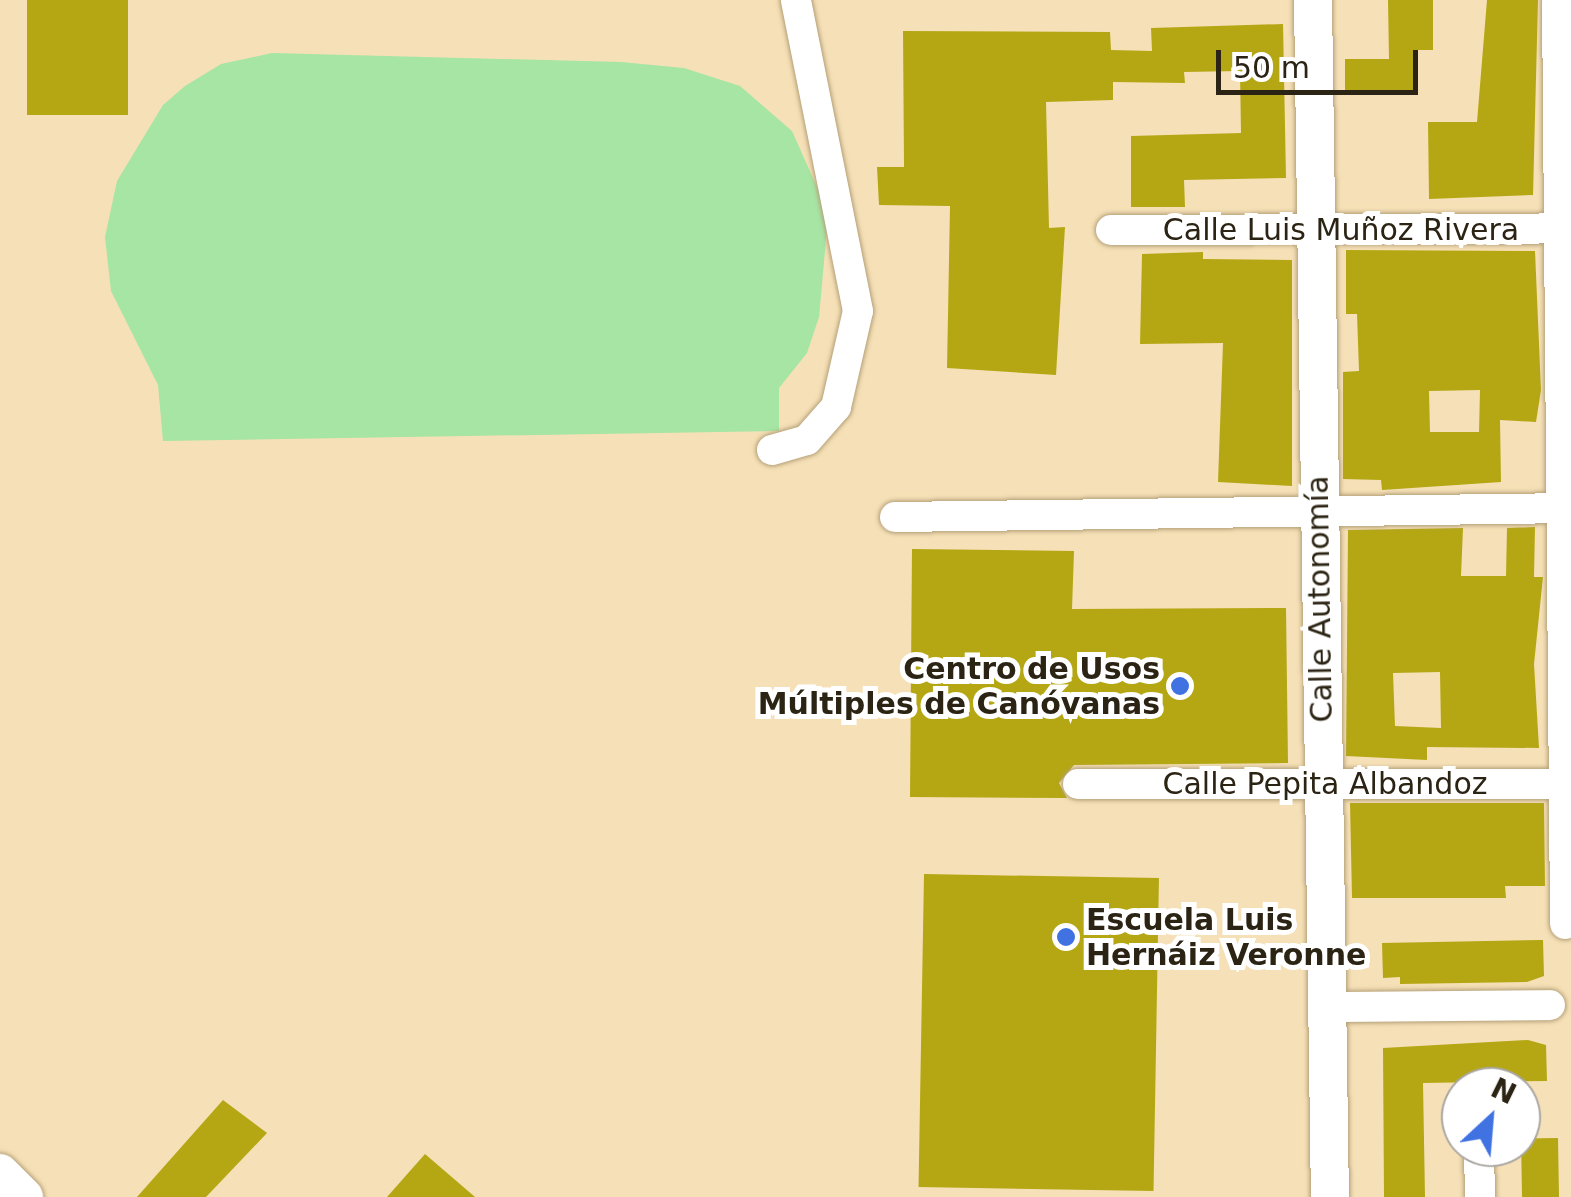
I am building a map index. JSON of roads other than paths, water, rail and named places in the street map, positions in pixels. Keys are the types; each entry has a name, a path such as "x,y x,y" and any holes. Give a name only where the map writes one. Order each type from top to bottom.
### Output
{"main road":[{"name":"Calle Autonomía","path":"1314,0 1330,1197"},
{"path":"0,1174 24,1197"}],"street":[{"path":"772,450 823,426 847,382 856,334 849,255 796,0"},
{"path":"1556,0 1565,228 1565,924"},
{"name":"Calle Luis Muñoz Rivera","path":"1111,230 1318,234 1565,228"},
{"path":"895,517 1566,508"},
{"name":"Calle Pepita Albandoz","path":"1078,784 1567,784"},
{"path":"1328,1006 1550,1005"},
{"path":"1479,1167 1480,1197"}],"place":[{"name":"Centro de Usos Múltiples de Canóvanas","path":"1180,686"},
{"name":"Escuela Luis Hernáiz Veronne","path":"1066,937"}]}
